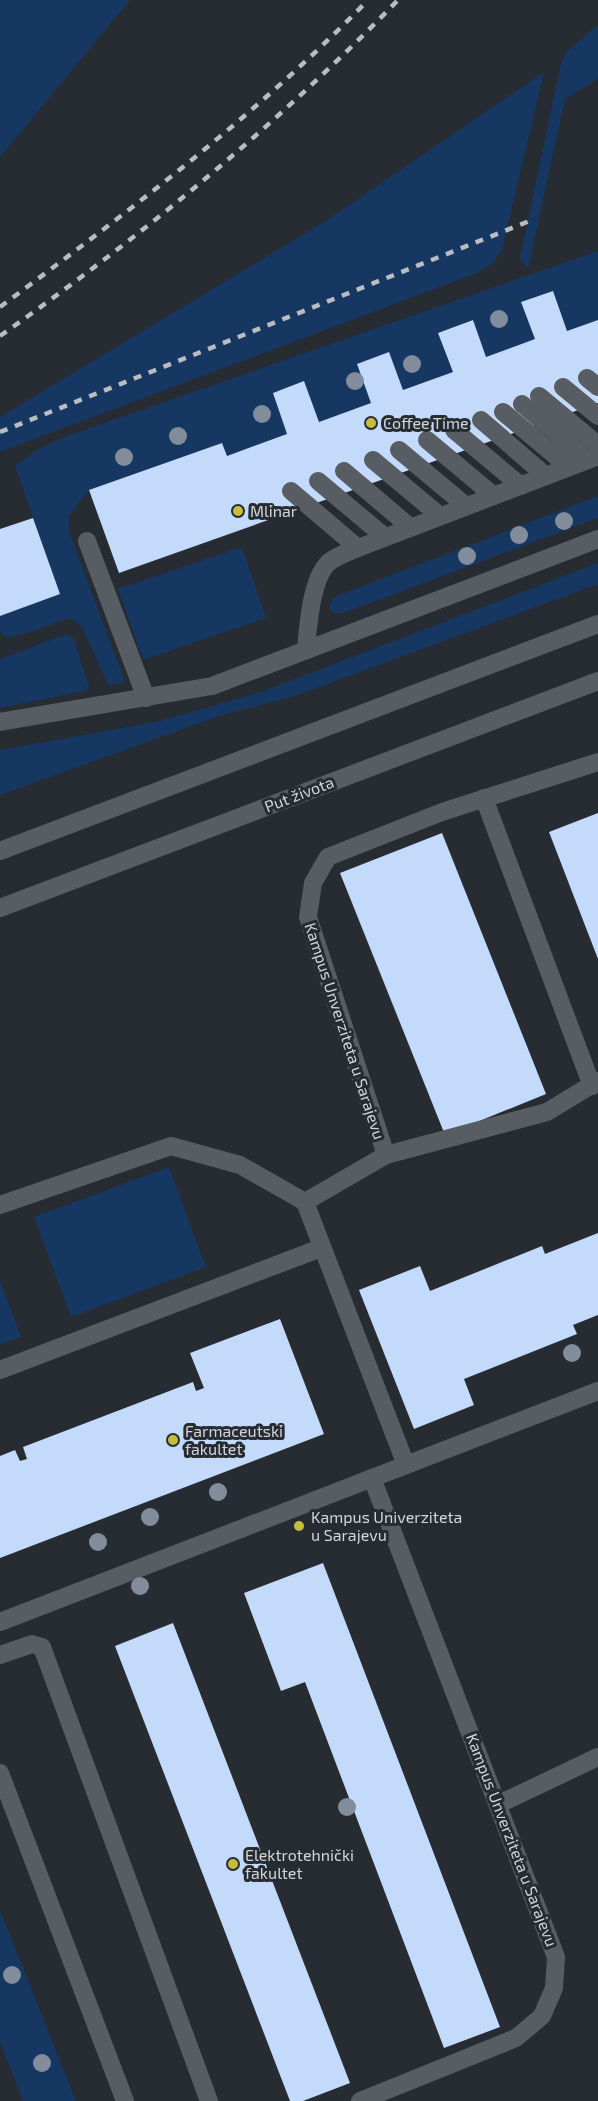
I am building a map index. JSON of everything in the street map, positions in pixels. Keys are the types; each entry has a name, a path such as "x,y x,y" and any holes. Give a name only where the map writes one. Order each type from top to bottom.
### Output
{"street":[{"path":"563,387 598,416"},
{"path":"539,396 595,454"},
{"path":"522,404 595,454"},
{"path":"503,412 569,467"},
{"path":"481,420 546,476"},
{"path":"454,430 521,486"},
{"path":"427,440 494,496"},
{"path":"399,450 466,506"},
{"path":"306,650 309,617 321,573 328,563 358,548 569,467 595,454"},
{"path":"373,460 440,516"},
{"path":"344,471 410,527"},
{"path":"318,481 385,537"},
{"path":"291,491 358,548"},
{"path":"0,722 212,686 598,539"},
{"path":"87,541 146,698"},
{"path":"0,851 598,624"},
{"name":"Put života","path":"0,908 598,681"},
{"name":"Kampus Unverziteta u Sarajevu","path":"305,1202 386,1155 308,917 313,883 328,857 484,798 598,762"},
{"path":"386,1155 547,1112 595,1083 484,798"},
{"path":"0,1205 171,1146 240,1165 305,1202 406,1465"},
{"path":"0,1371 321,1248"},
{"path":"0,1622 598,1391"},
{"name":"Kampus Unverziteta u Sarajevu","path":"360,2101 516,2038 542,2016 554,1988 556,1957 372,1478"},
{"path":"0,1655 32,1644 42,1647 209,2101"},
{"path":"499,1804 598,1757"},
{"path":"0,1773 125,2101"}],"shaded area":[{"path":"0,0 130,0 0,157"},
{"path":"598,25 598,79 565,99 528,269 520,258 561,63 566,52"},
{"path":"544,72 502,250 493,263 477,273 0,452 0,417 324,222"},
{"path":"598,251 598,320 567,331 552,291 521,302 535,339 486,357 472,320 438,333 453,372 403,390 389,353 371,403 319,422 304,382 273,393 287,434 227,456 222,443 89,490 69,516 69,531 125,682 109,686 82,627 72,619 14,636 5,637 0,632 0,616 60,594 15,466 40,448 67,436"},
{"path":"598,496 598,518 341,614 332,612 329,606 334,597"},
{"path":"242,547 266,618 143,660 118,589"},
{"path":"598,563 598,584 298,695 219,716 0,795 0,750 156,722 258,693"},
{"path":"67,634 74,639 89,687 85,691 0,708 0,659"},
{"path":"169,1167 206,1267 71,1317 34,1217"},
{"path":"0,1280 21,1337 0,1345"},
{"path":"0,1910 76,2101 23,2101 0,2042"}],"building":[{"path":"553,291 567,331 598,320 598,403 119,573 89,490 222,443 227,456 287,434 273,393 304,381 319,422 371,403 357,364 389,352 403,390 453,372 438,333 473,320 486,357 535,339 521,302"},
{"path":"33,518 60,594 0,616 0,529"},
{"path":"598,813 598,959 549,832"},
{"path":"442,833 546,1094 445,1135 340,873"},
{"path":"598,1233 598,1315 573,1325 577,1334 464,1379 474,1405 414,1429 359,1290 420,1266 430,1291 542,1246 545,1254"},
{"name":"Farmaceutski fakultet","path":"280,1319 324,1434 0,1558 0,1456 15,1450 20,1461 27,1459 23,1447 193,1382 196,1391 204,1388 190,1353"},
{"path":"323,1563 500,2027 444,2048 305,1682 281,1691 244,1593"},
{"name":"Elektrotehnički fakultet","path":"173,1623 350,2083 303,2101 290,2101 115,1646"}],"railway":[{"path":"0,307 96,235 237,123 326,42 368,0"},
{"path":"0,336 105,259 207,177 305,91 398,0"},
{"path":"0,432 532,220"}],"place":[{"name":"Coffee Time","path":"371,423"},
{"name":"Mlinar","path":"238,511"},
{"name":"Farmaceutski fakultet","path":"173,1440"},
{"name":"Kampus Univerziteta u Sarajevu","path":"299,1526"},
{"name":"Elektrotehnički fakultet","path":"233,1864"}]}
